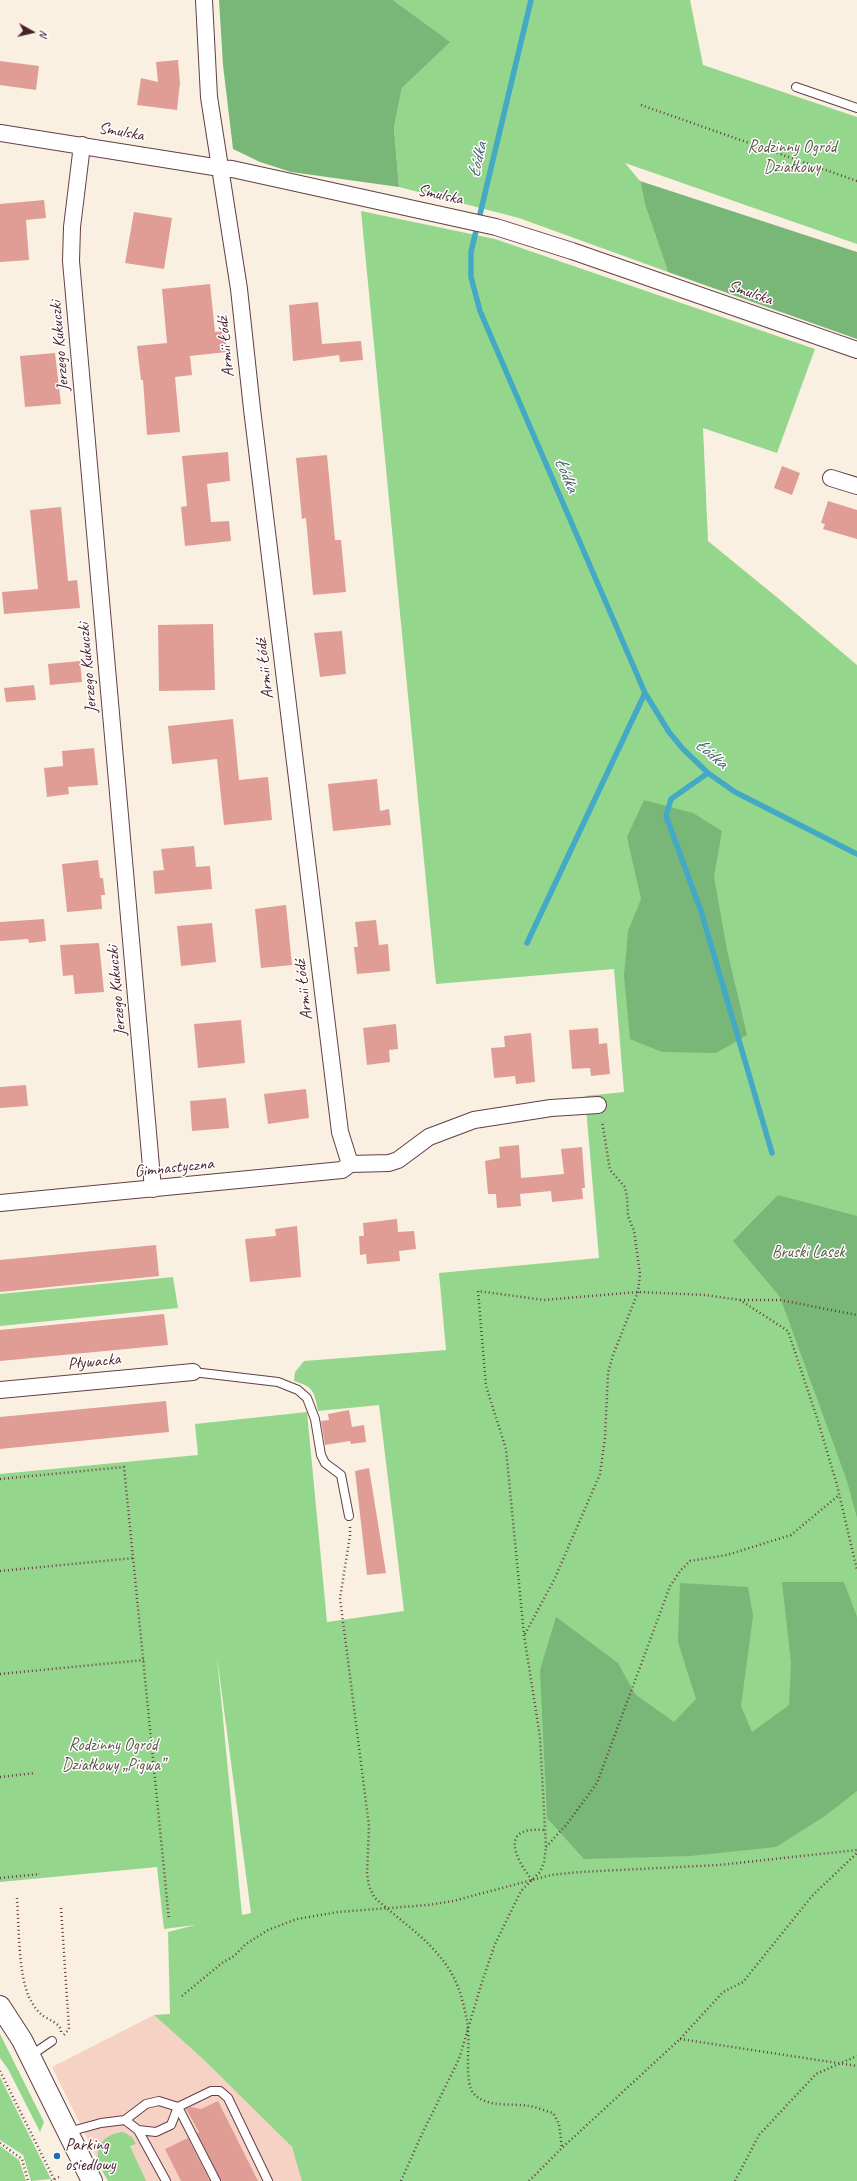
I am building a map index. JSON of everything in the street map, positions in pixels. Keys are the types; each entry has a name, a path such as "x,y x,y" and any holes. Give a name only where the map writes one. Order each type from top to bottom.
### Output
{"street":[{"name":"Armii Łódź","path":"204,0 210,97 239,289 252,409 340,1132 350,1164"},
{"name":"Smulska","path":"0,133 220,168 232,168 496,227 572,251 857,350"},
{"name":"Jerzego Kukuczki","path":"82,145 72,227 71,261 153,1189"},
{"path":"831,478 857,486"},
{"name":"Gimnastyczna","path":"0,1203 342,1170 350,1164 389,1163 398,1160 429,1137 474,1120 551,1108 598,1105"},
{"name":"Pływacka","path":"0,1390 193,1372"},
{"path":"0,2006 30,2056 92,2181"}],"lane":[{"path":"796,87 857,108"},
{"path":"193,1372 278,1382 298,1390 307,1398 314,1419 324,1463 341,1475 348,1516"},
{"path":"30,2056 52,2041"},
{"path":"138,2130 156,2132 171,2125 178,2107 211,2091 220,2091 228,2098 268,2181"},
{"path":"68,2132 101,2123 125,2120 146,2104 159,2101 178,2107 216,2181"},
{"path":"125,2120 138,2130 166,2181"}],"path":[{"path":"641,105 857,181"},
{"path":"524,1635 555,1578 600,1474 605,1438 608,1373 613,1355 638,1292 640,1274 634,1231 628,1216 625,1187 610,1170 598,1105"},
{"path":"401,2181 421,2136 459,2059 495,1944 521,1891 540,1872 544,1862 546,1846 540,1737 524,1635 506,1449 486,1386 478,1291 544,1300 638,1292 705,1295 740,1300 780,1300 857,1315"},
{"path":"740,1300 788,1331 818,1421 839,1495 857,1570"},
{"path":"0,1479 124,1467 169,1920"},
{"path":"546,1846 567,1824 597,1782 670,1586 681,1570 690,1561 726,1555 792,1535 839,1495"},
{"path":"348,1516 350,1536 340,1598 369,1826 368,1886 374,1897 419,1934 447,1966 457,1986 464,2006 468,2031 469,2083 472,2093 480,2100 489,2103 530,2106 552,2113 559,2124 562,2148"},
{"path":"0,1571 134,1558"},
{"path":"0,1674 144,1660"},
{"path":"0,1777 35,1773"},
{"path":"532,1880 518,1861 514,1851 515,1839 521,1832 532,1829 544,1830"},
{"path":"182,1996 234,1956 246,1944 268,1930 297,1919 317,1915 453,1901 532,1880 579,1872 719,1865 857,1851"},
{"path":"528,2181 680,2039 723,1992 743,1982 812,1896 857,1851"},
{"path":"0,1878 40,1874"},
{"path":"17,1898 23,1976 28,1995 42,2015 58,2025 62,2030 60,2037"},
{"path":"52,2041 64,2035 69,2029 62,1908"},
{"path":"680,2039 857,2066"},
{"path":"735,2181 759,2135 816,2074 838,2063 857,2056"},
{"path":"0,2071 53,2181 59,2177"},
{"path":"0,2143 22,2159 28,2181"}],"shaded area":[{"path":"154,2015 204,2060 292,2147 303,2181 108,2181 52,2067"}],"green space":[{"path":"219,0 393,0 450,42 402,88 394,128 399,187 291,172 260,162 233,149 223,65"},
{"name":"Rodzinny Ogród Działkowy","path":"393,0 690,0 703,65 857,117 857,244 625,163 640,181 645,205 668,272 519,218 399,187 394,128 402,88 449,42"},
{"path":"640,181 857,252 857,339 668,272 645,205"},
{"name":"Rodzinny Ogród Działkowy „Pigwa”","path":"361,211 495,239 815,349 777,453 703,428 708,541 857,665 857,2181 302,2181 292,2147 204,2060 154,2015 170,2014 168,1932 195,1925 164,1929 157,1867 0,1882 0,1474 198,1455 195,1424 307,1412 327,1622 404,1611 379,1405 318,1411 312,1391 306,1385 294,1381 295,1372 304,1361 446,1350 439,1273 599,1258 585,1096 624,1092 614,969 436,984","holes":["217,1657 251,1913 242,1915"]},
{"path":"644,800 693,813 722,831 714,877 727,950 747,1035 716,1053 662,1052 630,1039 624,976 628,931 641,899 627,837"},
{"name":"Bruski Lasek","path":"778,1195 857,1216 857,1518 847,1481 780,1297 733,1241"},
{"path":"173,1277 178,1308 0,1326 0,1294"},
{"path":"782,1582 844,1582 857,1617 857,1791 825,1816 776,1847 690,1856 584,1859 547,1818 540,1670 556,1617 618,1663 635,1694 674,1722 696,1699 678,1642 680,1583 748,1587 753,1616 741,1706 752,1732 789,1705 791,1663"},
{"path":"0,2034 44,2122 40,2132 8,2069 0,2058"},
{"path":"0,2077 51,2179 31,2181 23,2155 0,2140"},
{"path":"123,2132 132,2137 136,2144 130,2146 146,2181 108,2181 102,2170 98,2161 98,2152 101,2143 108,2136"},
{"path":"0,2146 19,2160 26,2181 0,2181"}],"building":[{"path":"178,60 180,83 177,110 137,105 141,78 158,82 156,62"},
{"path":"0,61 39,66 36,90 0,85"},
{"path":"44,200 46,218 26,220 29,260 0,262 0,204"},
{"path":"134,212 172,218 164,269 125,263"},
{"path":"210,284 215,332 225,331 227,352 190,356 192,375 175,377 180,432 147,435 143,380 141,380 137,346 167,343 162,289"},
{"path":"318,302 322,344 361,341 363,360 340,362 339,355 293,361 289,305"},
{"path":"55,353 61,404 25,407 20,356"},
{"path":"228,452 230,481 207,484 211,522 229,521 231,541 185,546 181,507 187,506 182,456"},
{"path":"327,455 335,540 341,540 346,592 313,595 306,518 302,519 296,458"},
{"path":"782,466 800,473 792,495 774,488"},
{"path":"828,501 857,510 857,539 823,529 825,524 821,523"},
{"path":"61,507 68,581 77,580 80,608 4,614 2,592 38,589 30,510"},
{"path":"213,624 215,690 159,691 158,625"},
{"path":"342,631 346,674 320,677 314,633"},
{"path":"80,661 82,682 50,685 48,664"},
{"path":"34,685 36,700 6,702 4,688"},
{"path":"233,719 239,780 268,777 272,820 224,825 217,759 172,764 168,726"},
{"path":"94,748 98,785 68,787 69,794 47,797 44,768 63,766 62,751"},
{"path":"377,779 380,811 389,809 391,825 333,831 328,784"},
{"path":"194,846 196,867 210,866 212,889 155,894 153,871 164,870 161,849"},
{"path":"98,860 100,878 103,878 105,895 101,895 102,909 67,912 62,864"},
{"path":"286,905 292,965 261,968 255,909"},
{"path":"44,919 46,941 29,943 28,939 0,941 0,922"},
{"path":"376,920 379,945 388,944 390,971 357,974 354,947 358,947 355,922"},
{"path":"212,923 216,962 181,966 177,926"},
{"path":"99,943 104,992 75,994 73,975 63,976 60,945"},
{"path":"241,1020 245,1063 198,1068 194,1024"},
{"path":"396,1024 398,1049 389,1050 390,1062 367,1065 363,1028"},
{"path":"598,1028 599,1044 607,1043 610,1074 591,1076 590,1068 572,1069 569,1030"},
{"path":"531,1033 535,1082 516,1084 515,1076 494,1078 491,1048 505,1047 504,1036"},
{"path":"26,1085 28,1106 0,1108 0,1087"},
{"path":"306,1089 309,1118 268,1124 264,1094"},
{"path":"226,1098 229,1128 192,1131 190,1101"},
{"path":"519,1145 521,1178 564,1174 561,1149 582,1147 585,1188 582,1188 583,1199 552,1202 551,1191 520,1194 521,1206 497,1208 496,1194 488,1194 485,1161 500,1158 499,1147"},
{"path":"397,1219 398,1232 414,1231 416,1249 399,1251 400,1261 367,1264 366,1254 360,1255 359,1236 364,1236 363,1223"},
{"path":"297,1226 301,1277 250,1282 245,1239 276,1236 275,1229"},
{"path":"156,1245 159,1276 0,1292 0,1260"},
{"path":"164,1314 168,1345 0,1361 0,1330"},
{"path":"166,1401 169,1432 0,1449 0,1417"},
{"path":"349,1410 352,1427 364,1425 366,1442 351,1444 350,1441 325,1445 321,1421 329,1420 328,1414"},
{"path":"369,1468 386,1573 367,1575 355,1471"},
{"path":"218,2101 258,2181 221,2181 197,2133 199,2132 186,2109 191,2107 201,2109"},
{"path":"188,2138 210,2181 181,2181 165,2149"}],"waterway":[{"name":"Łódka","path":"531,0 471,252 471,277 480,311 645,693 669,732 683,749 708,773 735,792 857,854"},
{"path":"527,943 645,693"},
{"path":"708,773 671,799 666,816 701,911 772,1153"}],"place":[{"name":"Parking osiedlowy","path":"57,2156"}]}
